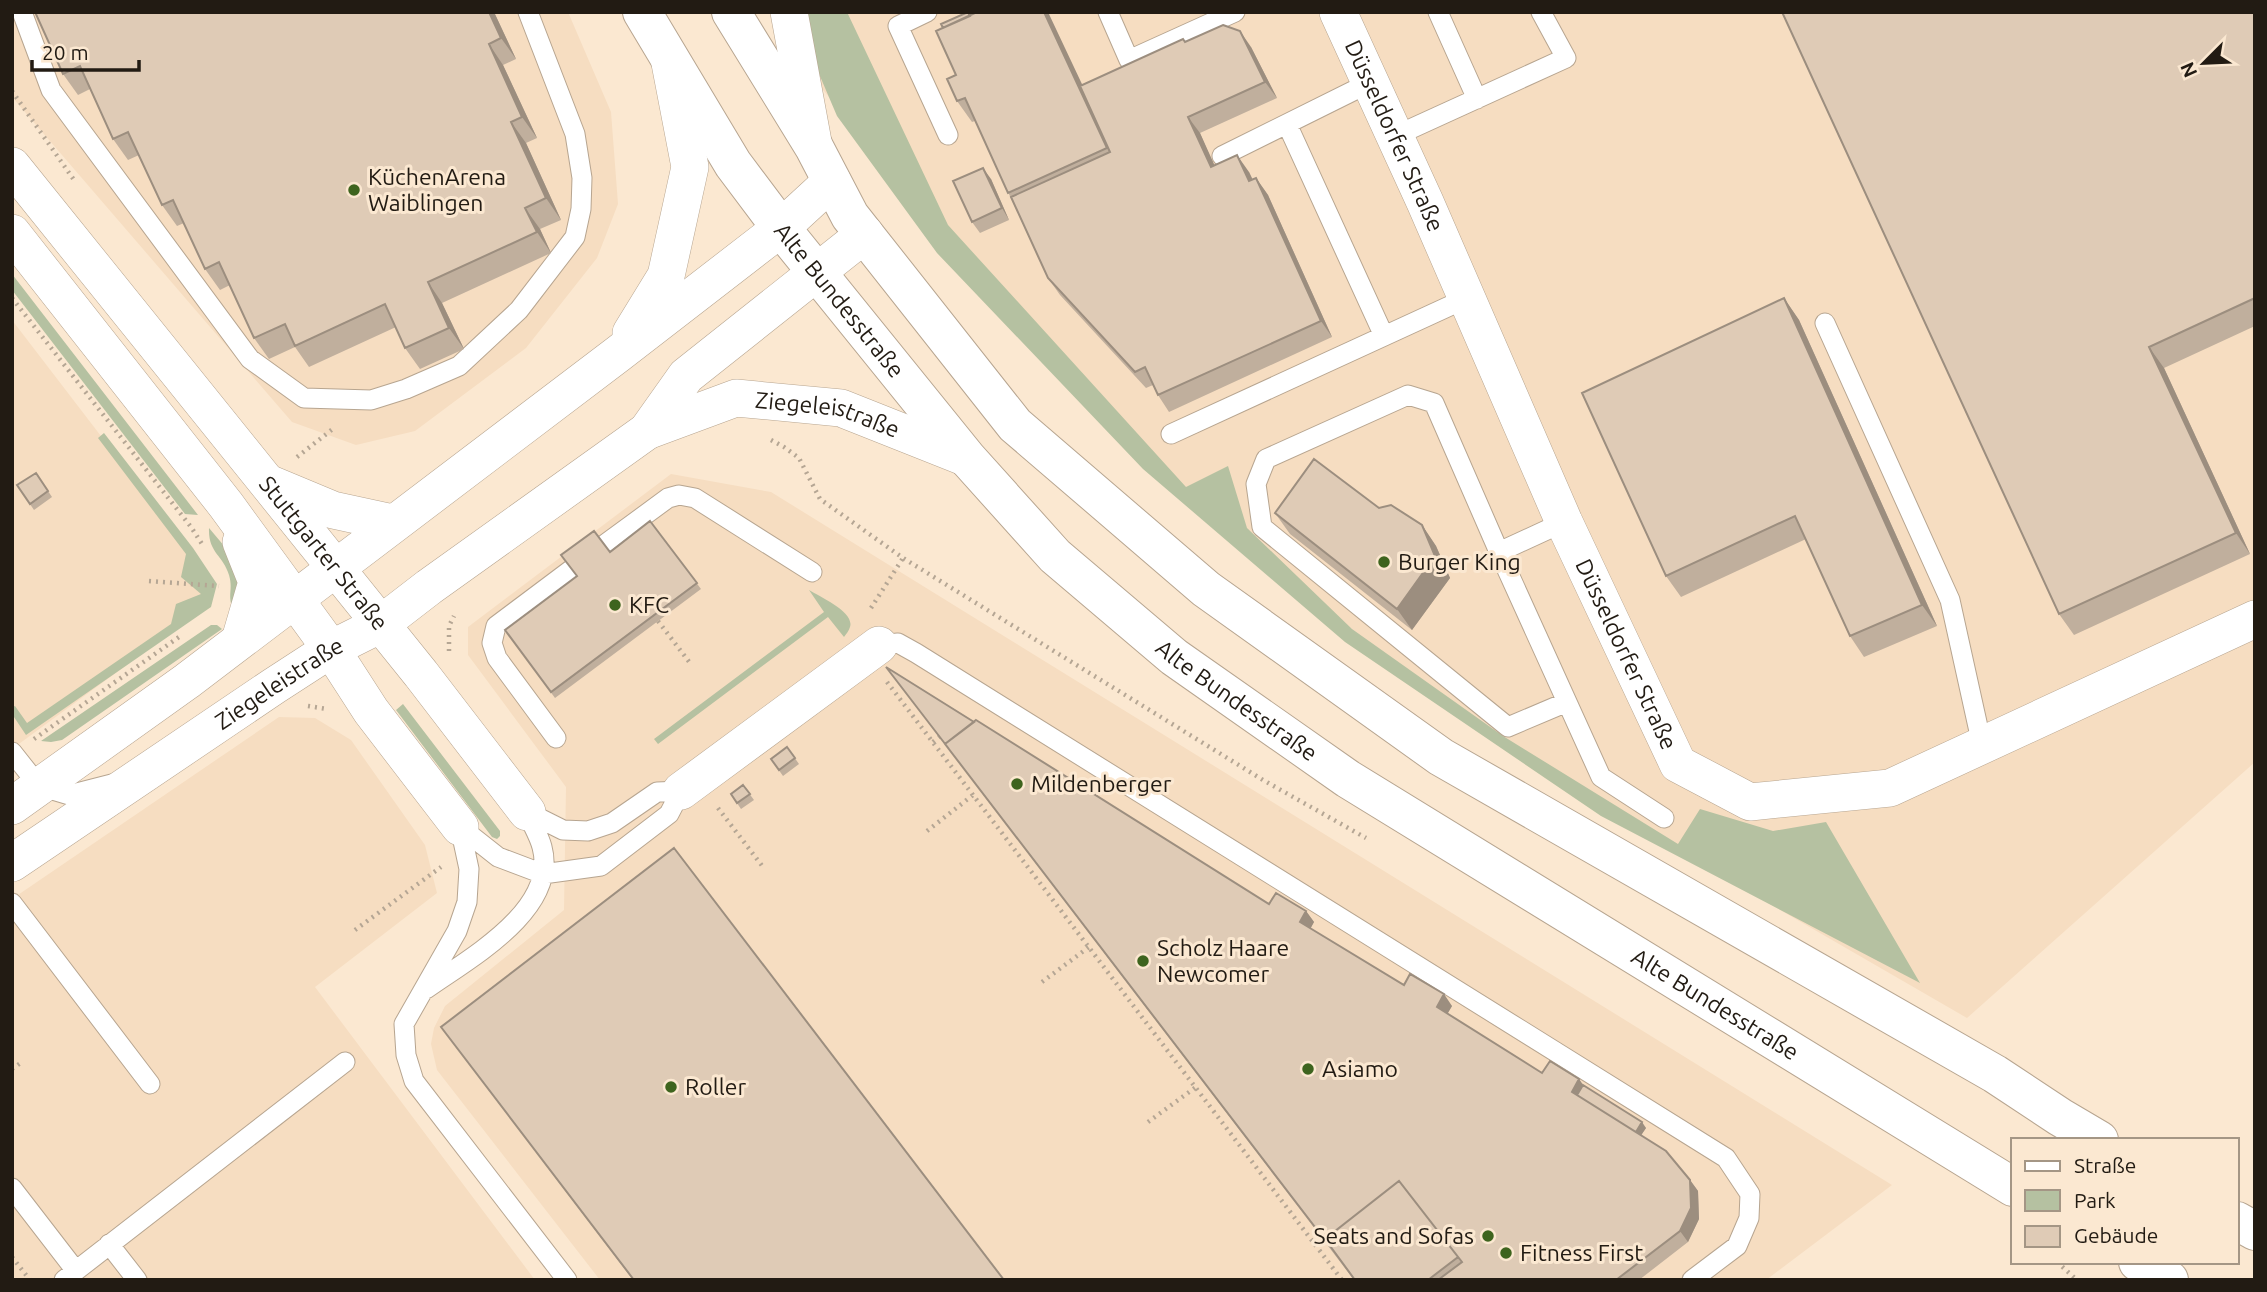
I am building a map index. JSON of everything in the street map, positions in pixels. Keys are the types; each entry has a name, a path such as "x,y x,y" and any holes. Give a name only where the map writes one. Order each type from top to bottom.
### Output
{"main road":[{"name":"Alte Bundesstraße","path":"642,12 733,164 781,229 967,458 1055,556 1184,665 1348,779 2011,1186"},
{"path":"731,12 814,147 850,216 1015,425 1206,589 1441,757 1995,1074 2096,1138"},
{"path":"2239,1222 2255,1231"},
{"path":"2141,1264 2169,1280"}],"street":[{"path":"789,12 814,147"},
{"name":"Düsseldorfer Straße","path":"1338,12 1564,522 1678,764 1750,802 1890,788 2255,619"},
{"path":"618,354 666,276 690,167 670,62"},
{"name":"Stuttgarter Straße","path":"12,166 381,624 527,812"},
{"path":"26,796 240,640 618,354 781,229 832,181"},
{"name":"Stuttgarter Straße","path":"12,233 226,505 331,649 371,711 462,838"},
{"name":"Ziegeleistraße","path":"647,430 686,376 865,234"},
{"name":"Ziegeleistraße","path":"12,863 331,649 381,624 647,430 736,398 841,408 967,458"},
{"path":"268,483 333,510 393,523"},
{"name":"Stuttgarter Straße","path":"226,505 257,582 240,640"},
{"name":"Stuttgarter Straße","path":"681,791 872,649"}],"lane":[{"path":"22,12 51,90 250,359 304,398 371,400 406,390 459,366 519,310 575,237 581,209 582,178 575,134 528,12"},
{"path":"927,12 898,26 948,135"},
{"path":"1108,12 1129,60 1235,12"},
{"path":"1438,12 1477,99"},
{"path":"1395,136 1566,58 1541,12"},
{"path":"1222,156 1371,82"},
{"path":"1287,124 1384,336"},
{"path":"1171,434 1467,298"},
{"path":"1825,323 1950,600 1982,746"},
{"path":"1567,702 1508,727 1262,527 1256,484 1266,459 1408,395 1434,403 1601,778 1664,818"},
{"path":"604,545 667,498 679,495 695,499 812,572"},
{"path":"1499,552 1564,522"},
{"path":"556,738 497,659 492,643 496,626 572,569"},
{"path":"872,649 898,643 907,648 1726,1158 1750,1194 1749,1218 1737,1246 1692,1280"},
{"path":"13,753 26,796 69,795 107,786 146,772"},
{"name":"Stuttgarter Straße","path":"462,838 498,857 543,874 601,866 669,814 681,791 657,792 612,823 588,831 563,830 527,812"},
{"path":"421,993 509,929 531,903 543,874 542,848 527,812"},
{"path":"462,838 469,869 467,902 457,931 404,1024 406,1055 414,1081 567,1280"},
{"path":"12,903 150,1084"},
{"path":"12,1188 70,1275 345,1062"},
{"path":"109,1244 137,1280"}],"path":[{"path":"12,298 191,527 209,555"},
{"path":"871,608 903,558"},
{"path":"149,581 223,586 219,576"},
{"path":"449,653 449,625 458,609"},
{"path":"658,621 690,663"},
{"path":"13,753 187,632"},
{"path":"872,649 933,742 1342,1280"},
{"path":"299,703 326,708 334,714"},
{"path":"933,742 939,737"},
{"path":"927,831 973,795"},
{"path":"720,812 763,867"},
{"path":"355,930 462,838"},
{"path":"1042,982 1089,947"},
{"path":"12,1069 22,1062"},
{"path":"1149,1122 1196,1087"},
{"path":"12,1256 30,1280"},
{"path":"2059,1264 2077,1280"}],"shaded area":[{"name":"KüchenArena Waiblingen","path":"12,12 568,12 611,112 618,204 597,258 526,348 415,431 356,445 292,422 12,97"},
{"path":"782,12 2255,12 2255,762 1967,1018 1526,763 1172,491 823,90"},
{"path":"12,320 209,577 203,609 12,749"},
{"path":"671,474 771,492 1892,1185 1766,1280 600,1280 437,1070 431,1044 434,1028 445,1006 564,910 566,787 468,655 468,627"},
{"path":"279,717 315,718 351,740 425,845 437,893 315,987 535,1280 12,1280 12,899"}],"green space":[{"path":"802,12 847,12 948,225 1186,487 1228,466 1247,528 1352,629 1503,736 1678,844 1700,809 1773,831 1826,822 1920,983 1601,816 1345,642 1143,469 937,253 837,116 802,34"},
{"path":"12,274 198,515 185,514 12,290"},
{"path":"104,433 193,548 217,584 211,607 26,735 12,714 12,707 15,706 27,723 171,624 176,604 201,594 181,577 186,554 98,438"},
{"path":"209,528 225,547 240,580 236,614 230,599 229,575 213,549"},
{"path":"809,590 847,616 850,627 844,637 828,617 658,744 654,739 824,612"},
{"path":"211,625 222,629 62,740 41,741"},
{"path":"403,704 500,831 497,839 492,837 396,710"}],"building":[{"name":"KüchenArena Waiblingen","path":"35,12 489,12 501,38 489,44 522,117 511,122 546,198 525,208 537,232 428,282 449,328 405,348 385,304 295,346 285,324 254,338 219,262 205,269 173,200 162,205 128,132 113,139 80,66 63,74"},
{"path":"968,12 970,16 943,28 941,24"},
{"path":"977,12 1044,12 1107,148 1008,193 965,98 957,101 947,79 956,75 936,31"},
{"path":"1782,12 2255,12 2255,298 2149,347 2236,533 2059,614"},
{"path":"1223,25 1240,31 1265,82 1188,117 1211,167 1237,155 1249,181 1256,178 1321,321 1158,395 1145,367 1135,372 1048,278 1011,197 1110,152 1080,86 1183,39 1185,42"},
{"path":"983,168 1002,208 972,222 953,181"},
{"path":"1784,298 1922,605 1850,636 1795,516 1666,576 1582,393"},
{"name":"Burger King","path":"1314,459 1379,508 1391,505 1422,525 1435,556 1397,609 1275,513"},
{"path":"36,473 48,491 30,504 17,485"},
{"name":"KFC","path":"650,521 697,583 551,692 505,630 577,576 561,555 594,531 610,552"},
{"path":"886,667 974,722 945,744"},
{"path":"976,720 1269,904 1276,893 1306,911 1300,922 1404,985 1410,974 1444,994 1437,1007 1542,1073 1550,1061 1579,1079 1572,1092 1666,1151 1690,1180 1691,1208 1680,1231 1616,1280 1438,1280 1462,1262 1399,1181 1325,1239 1328,1244 945,744"},
{"path":"787,747 795,758 779,770 771,759"},
{"path":"743,785 750,794 737,803 731,794"},
{"name":"Roller","path":"674,848 1004,1280 634,1280 441,1027"},
{"path":"1583,1085 1642,1122 1636,1132 1577,1095"},
{"path":"1399,1181 1458,1257 1428,1280 1355,1280 1325,1239"}],"place":[{"name":"KüchenArena Waiblingen","path":"354,190"},
{"name":"Burger King","path":"1384,562"},
{"name":"KFC","path":"615,605"},
{"name":"Mildenberger","path":"1017,784"},
{"name":"Scholz Haare Newcomer","path":"1143,961"},
{"name":"Asiamo","path":"1308,1069"},
{"name":"Roller","path":"671,1087"},
{"name":"Seats and Sofas","path":"1488,1236"},
{"name":"Fitness First","path":"1506,1253"}]}
